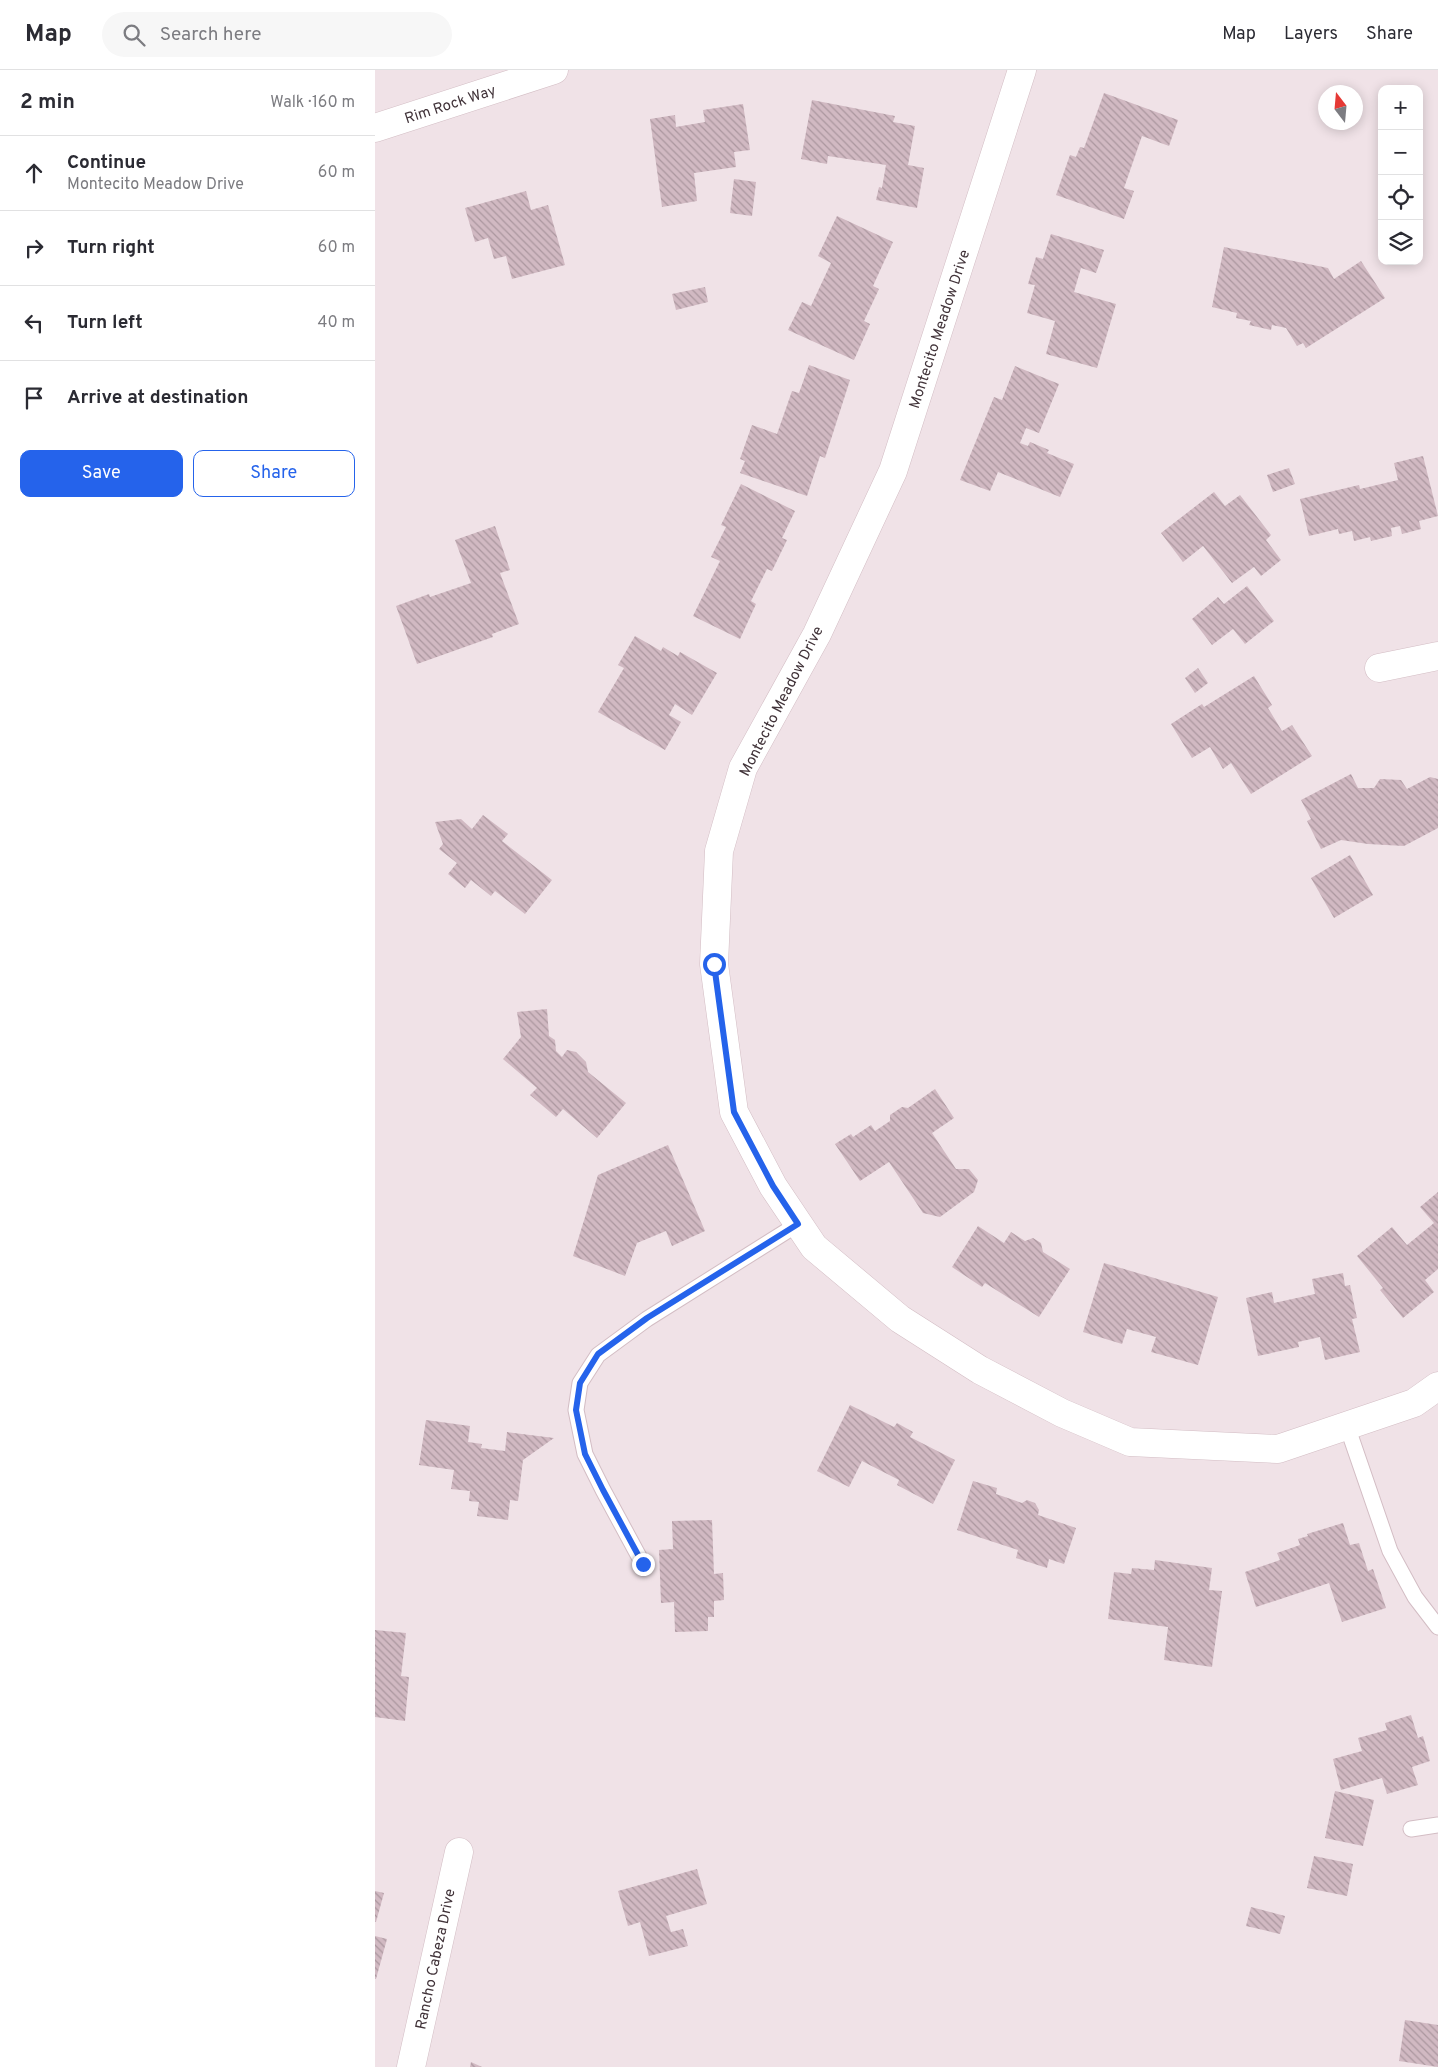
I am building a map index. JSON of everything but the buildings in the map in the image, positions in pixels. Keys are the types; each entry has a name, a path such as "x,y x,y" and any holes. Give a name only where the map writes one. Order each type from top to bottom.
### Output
{"street":[{"name":"Rim Rock Way","path":"375,128 554,70"},
{"name":"Montecito Meadow Drive","path":"1021,70 893,471 817,634 743,768 719,851 714,964 734,1112 773,1186 814,1247 899,1319 980,1370 1062,1413 1130,1442 1278,1450 1414,1403 1438,1386"},
{"path":"1379,668 1438,656"},
{"name":"Rancho Cabeza Drive","path":"411,2067 459,1852"}],"lane":[{"path":"643,1564 585,1454 576,1410 580,1383 598,1354 647,1318 798,1224"},
{"path":"1347,1426 1390,1551 1415,1597 1438,1627"},
{"path":"1411,1829 1438,1825"}],"route":[{"path":"643,1564 585,1454 576,1410 580,1383 598,1354 647,1318 798,1224 773,1186 734,1112 714,964"}]}
